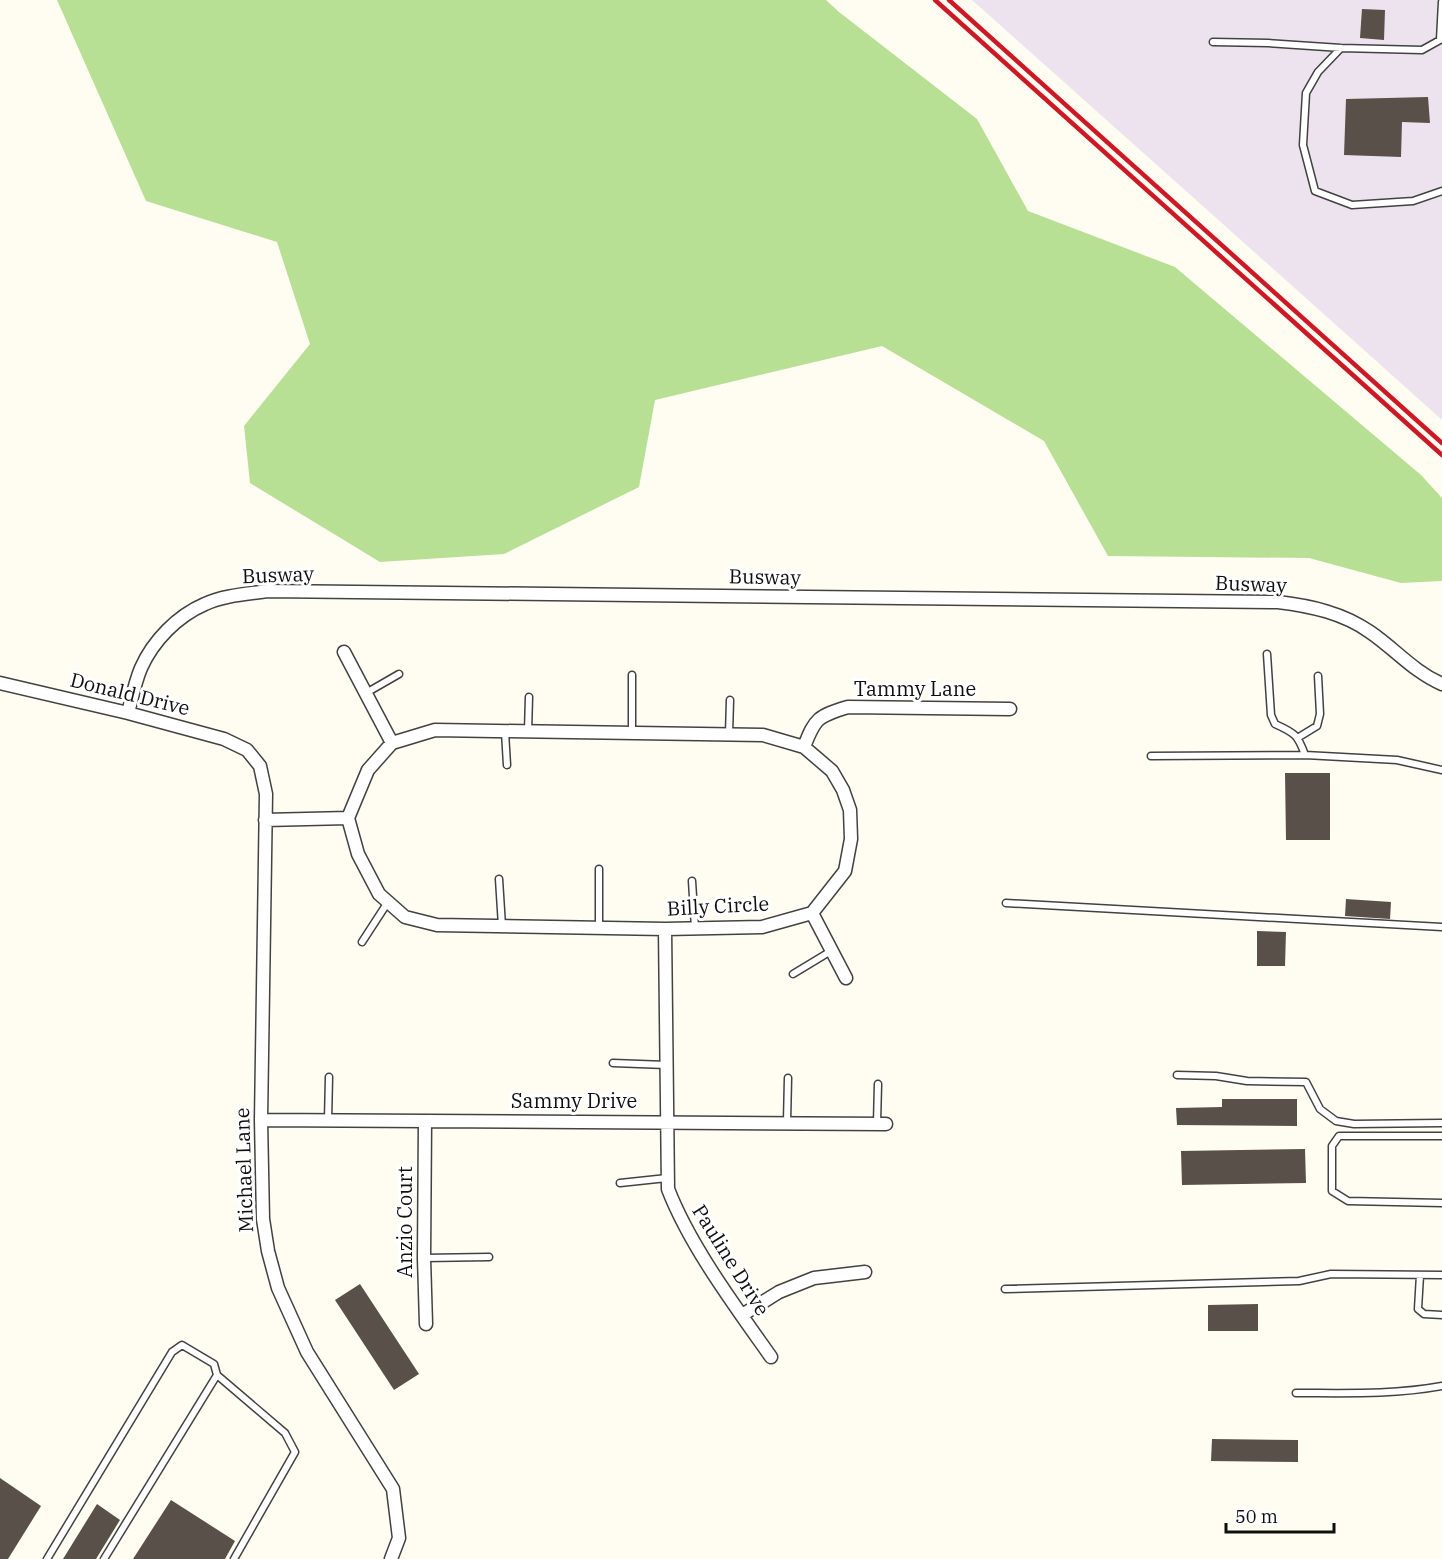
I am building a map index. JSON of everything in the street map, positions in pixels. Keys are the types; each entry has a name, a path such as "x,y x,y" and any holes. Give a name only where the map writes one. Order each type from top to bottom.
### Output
{"street":[{"name":"Busway","path":"128,713 141,669 156,641 179,620 205,604 231,596 268,591 1278,602 1310,606 1355,622 1417,670 1442,684"},
{"path":"344,652 392,743"},
{"name":"Donald Drive","path":"0,683 128,713 224,739 247,750"},
{"name":"Tammy Lane","path":"804,747 811,728 823,714 848,707 1010,709"},
{"path":"265,820 348,818 368,770 392,743 435,730 763,735 804,747 832,771 843,790 850,810 851,839 845,872 812,913 846,978"},
{"name":"Michael Lane","path":"247,750 260,766 266,794 261,1120 263,1219 268,1251 278,1288 307,1352 393,1489 399,1538 391,1559"},
{"name":"Billy Circle","path":"348,818 358,854 379,894 405,917 437,925 665,929 762,927 812,913"},
{"name":"Pauline Drive","path":"665,929 668,1189 679,1218 771,1357"},
{"name":"Sammy Drive","path":"261,1120 882,1124"},
{"name":"Anzio Court","path":"425,1121 426,1323"},
{"path":"742,1315 779,1292 814,1278 865,1272"}],"lane":[{"path":"1213,42 1422,50 1441,43 1442,2"},
{"path":"1341,48 1318,72 1306,93 1303,146 1315,191 1352,205 1413,201 1442,191"},
{"path":"1267,654 1271,715 1275,724 1299,737 1305,755"},
{"path":"366,693 399,674"},
{"path":"632,675 632,733"},
{"path":"1299,737 1317,726 1320,714 1318,676"},
{"path":"528,731 529,697"},
{"path":"729,735 730,700"},
{"path":"505,731 507,765"},
{"path":"1150,756 1305,755 1397,760 1442,770"},
{"path":"599,869 599,928"},
{"path":"499,879 502,926"},
{"path":"692,881 695,928"},
{"path":"362,942 388,902"},
{"path":"1006,903 1442,927"},
{"path":"793,974 832,950"},
{"path":"613,1063 666,1065"},
{"path":"1177,1075 1216,1076 1247,1081 1306,1082 1320,1108 1336,1121 1354,1124 1442,1123"},
{"path":"328,1120 329,1077"},
{"path":"787,1122 788,1078"},
{"path":"878,1084 882,1124"},
{"path":"1442,1136 1339,1136 1332,1146 1332,1191 1348,1200 1442,1203"},
{"path":"620,1183 667,1178"},
{"path":"424,1258 489,1257"},
{"path":"1005,1289 1299,1281 1331,1274 1442,1275"},
{"path":"1420,1275 1418,1309 1424,1314 1442,1316"},
{"path":"47,1559 172,1352 182,1345 214,1364 217,1375 285,1432 295,1452 234,1559"},
{"path":"104,1559 217,1375"},
{"path":"1296,1393 1380,1394 1411,1392 1442,1386"}],"shaded area":[{"path":"972,0 1442,0 1442,420 1364,350"}],"green space":[{"path":"57,0 826,0 977,119 1028,211 1175,267 1421,475 1442,498 1442,581 1401,583 1309,558 1108,556 1044,441 882,346 655,400 639,487 504,554 380,562 250,483 244,426 310,344 277,242 146,201"}],"building":[{"path":"1362,9 1385,10 1384,40 1360,38"},
{"path":"1428,97 1430,123 1402,122 1401,157 1344,155 1346,99"},
{"path":"1285,773 1330,773 1330,840 1286,840"},
{"path":"1346,899 1391,902 1390,919 1345,916"},
{"path":"1257,931 1286,932 1285,966 1257,966"},
{"path":"1222,1099 1297,1099 1297,1126 1177,1125 1176,1108 1222,1107"},
{"path":"1305,1149 1306,1183 1182,1185 1181,1151"},
{"path":"360,1284 419,1374 394,1390 335,1300"},
{"path":"1258,1304 1258,1331 1208,1331 1208,1305"},
{"path":"1212,1439 1298,1440 1298,1462 1211,1461"},
{"path":"0,1478 41,1506 8,1559 0,1559"},
{"path":"171,1500 235,1541 225,1559 133,1559"},
{"path":"97,1504 120,1520 96,1559 63,1559"}],"railway":[{"path":"935,0 1442,455"},
{"path":"949,0 1442,443"}]}
